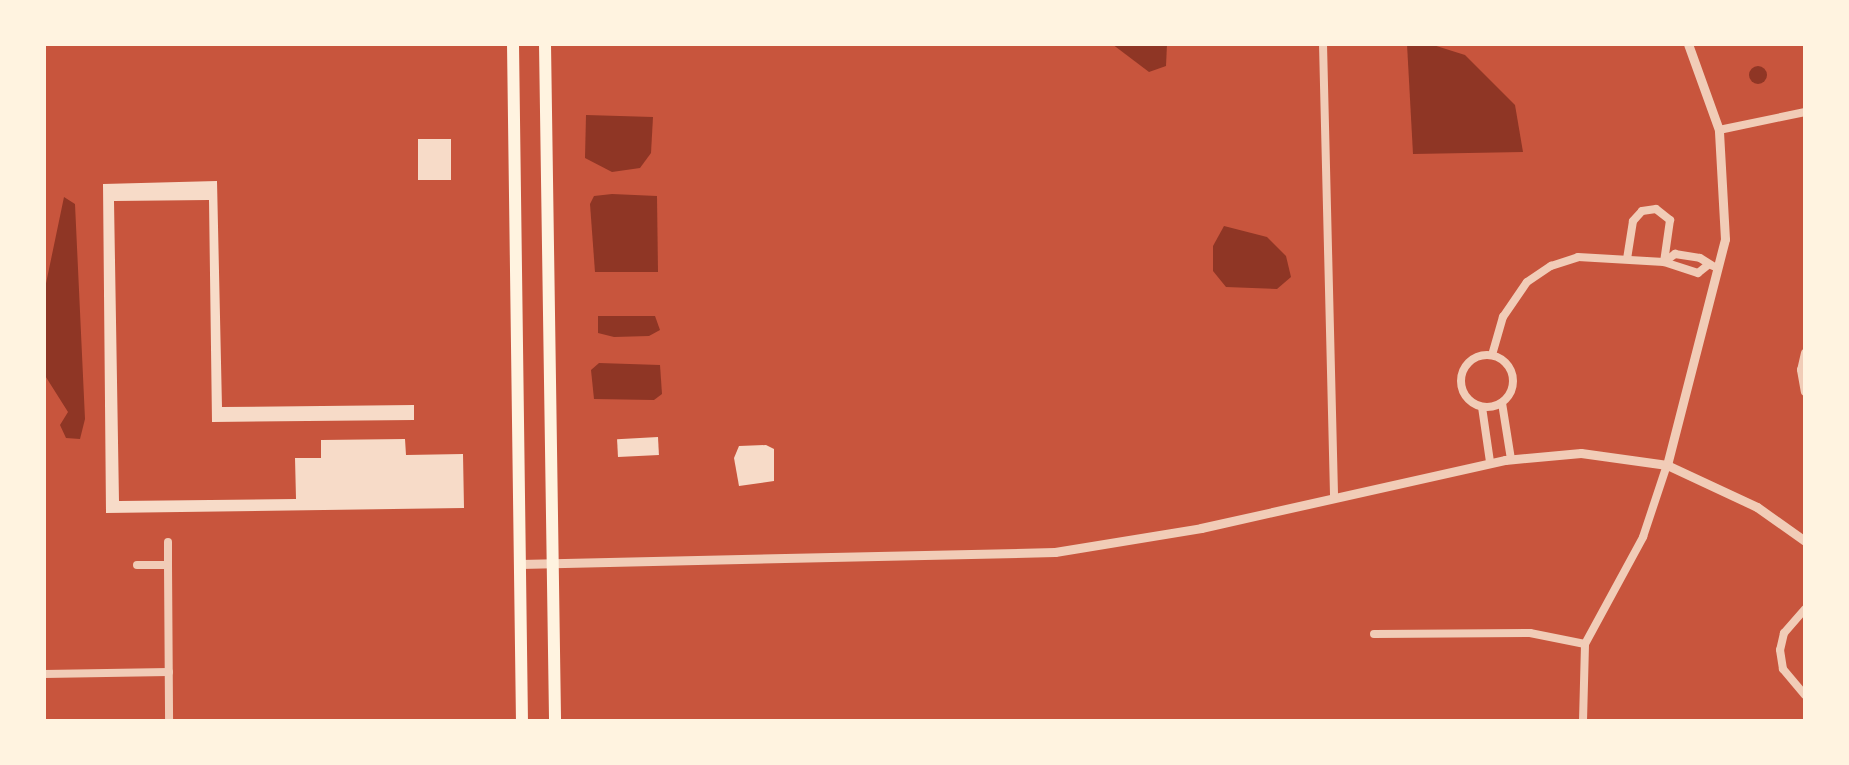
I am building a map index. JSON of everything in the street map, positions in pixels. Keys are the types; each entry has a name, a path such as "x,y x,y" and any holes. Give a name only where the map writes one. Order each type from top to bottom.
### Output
{"main road":[{"path":"513,44 522,721"},
{"path":"545,44 555,721"}],"street":[{"path":"1323,44 1334,498"},
{"path":"1583,721 1585,644 1643,537 1667,465 1721,267 1726,198 1719,130 1688,44"},
{"path":"1719,130 1805,112"},
{"path":"1627,259 1633,221 1642,211 1656,209 1670,220 1664,262"},
{"path":"1664,262 1675,254 1700,258 1708,265 1721,267"},
{"path":"1492,355 1503,317 1527,282 1578,257 1664,262 1698,273 1708,265"},
{"path":"1805,353 1801,370 1805,392"},
{"path":"1502,403 1482,407 1465,396 1461,377 1472,360 1492,355 1501,359 1513,375 1502,403 1511,459"},
{"path":"1482,407 1490,462"},
{"path":"520,564 1055,552 1201,528 1490,462 1581,453 1667,465 1757,507 1805,541"},
{"path":"168,542 169,721"},
{"path":"137,565 168,565"},
{"path":"1805,609 1784,633 1780,650 1783,669 1805,695"},
{"path":"1374,634 1530,633 1585,644"},
{"path":"44,674 169,672"}],"shaded area":[{"path":"1112,44 1167,44 1166,66 1149,72"},
{"path":"1407,44 1430,44 1465,55 1515,105 1523,152 1413,154"},
{"path":"1758,66 1767,75 1758,84 1749,75"},
{"path":"586,115 653,117 651,153 640,168 612,172 585,158"},
{"path":"594,196 657,196 658,272 595,272 590,204"},
{"path":"64,197 75,204 85,419 80,439 66,438 60,425 68,412 44,374 44,293"},
{"path":"1224,226 1267,237 1286,256 1291,277 1277,289 1226,287 1213,271 1213,246"},
{"path":"598,316 655,316 660,330 649,336 614,337 598,333"},
{"path":"599,363 660,365 662,394 654,400 594,399 591,370"}],"building":[{"path":"418,139 451,139 451,180 418,180"},
{"path":"217,181 222,407 414,405 414,420 212,422 209,200 114,201 119,501 296,499 295,458 321,458 321,440 405,439 406,455 463,454 464,508 106,513 103,184"},
{"path":"658,437 659,455 618,457 617,439"},
{"path":"766,445 774,449 774,481 739,486 734,458 739,446"}]}
